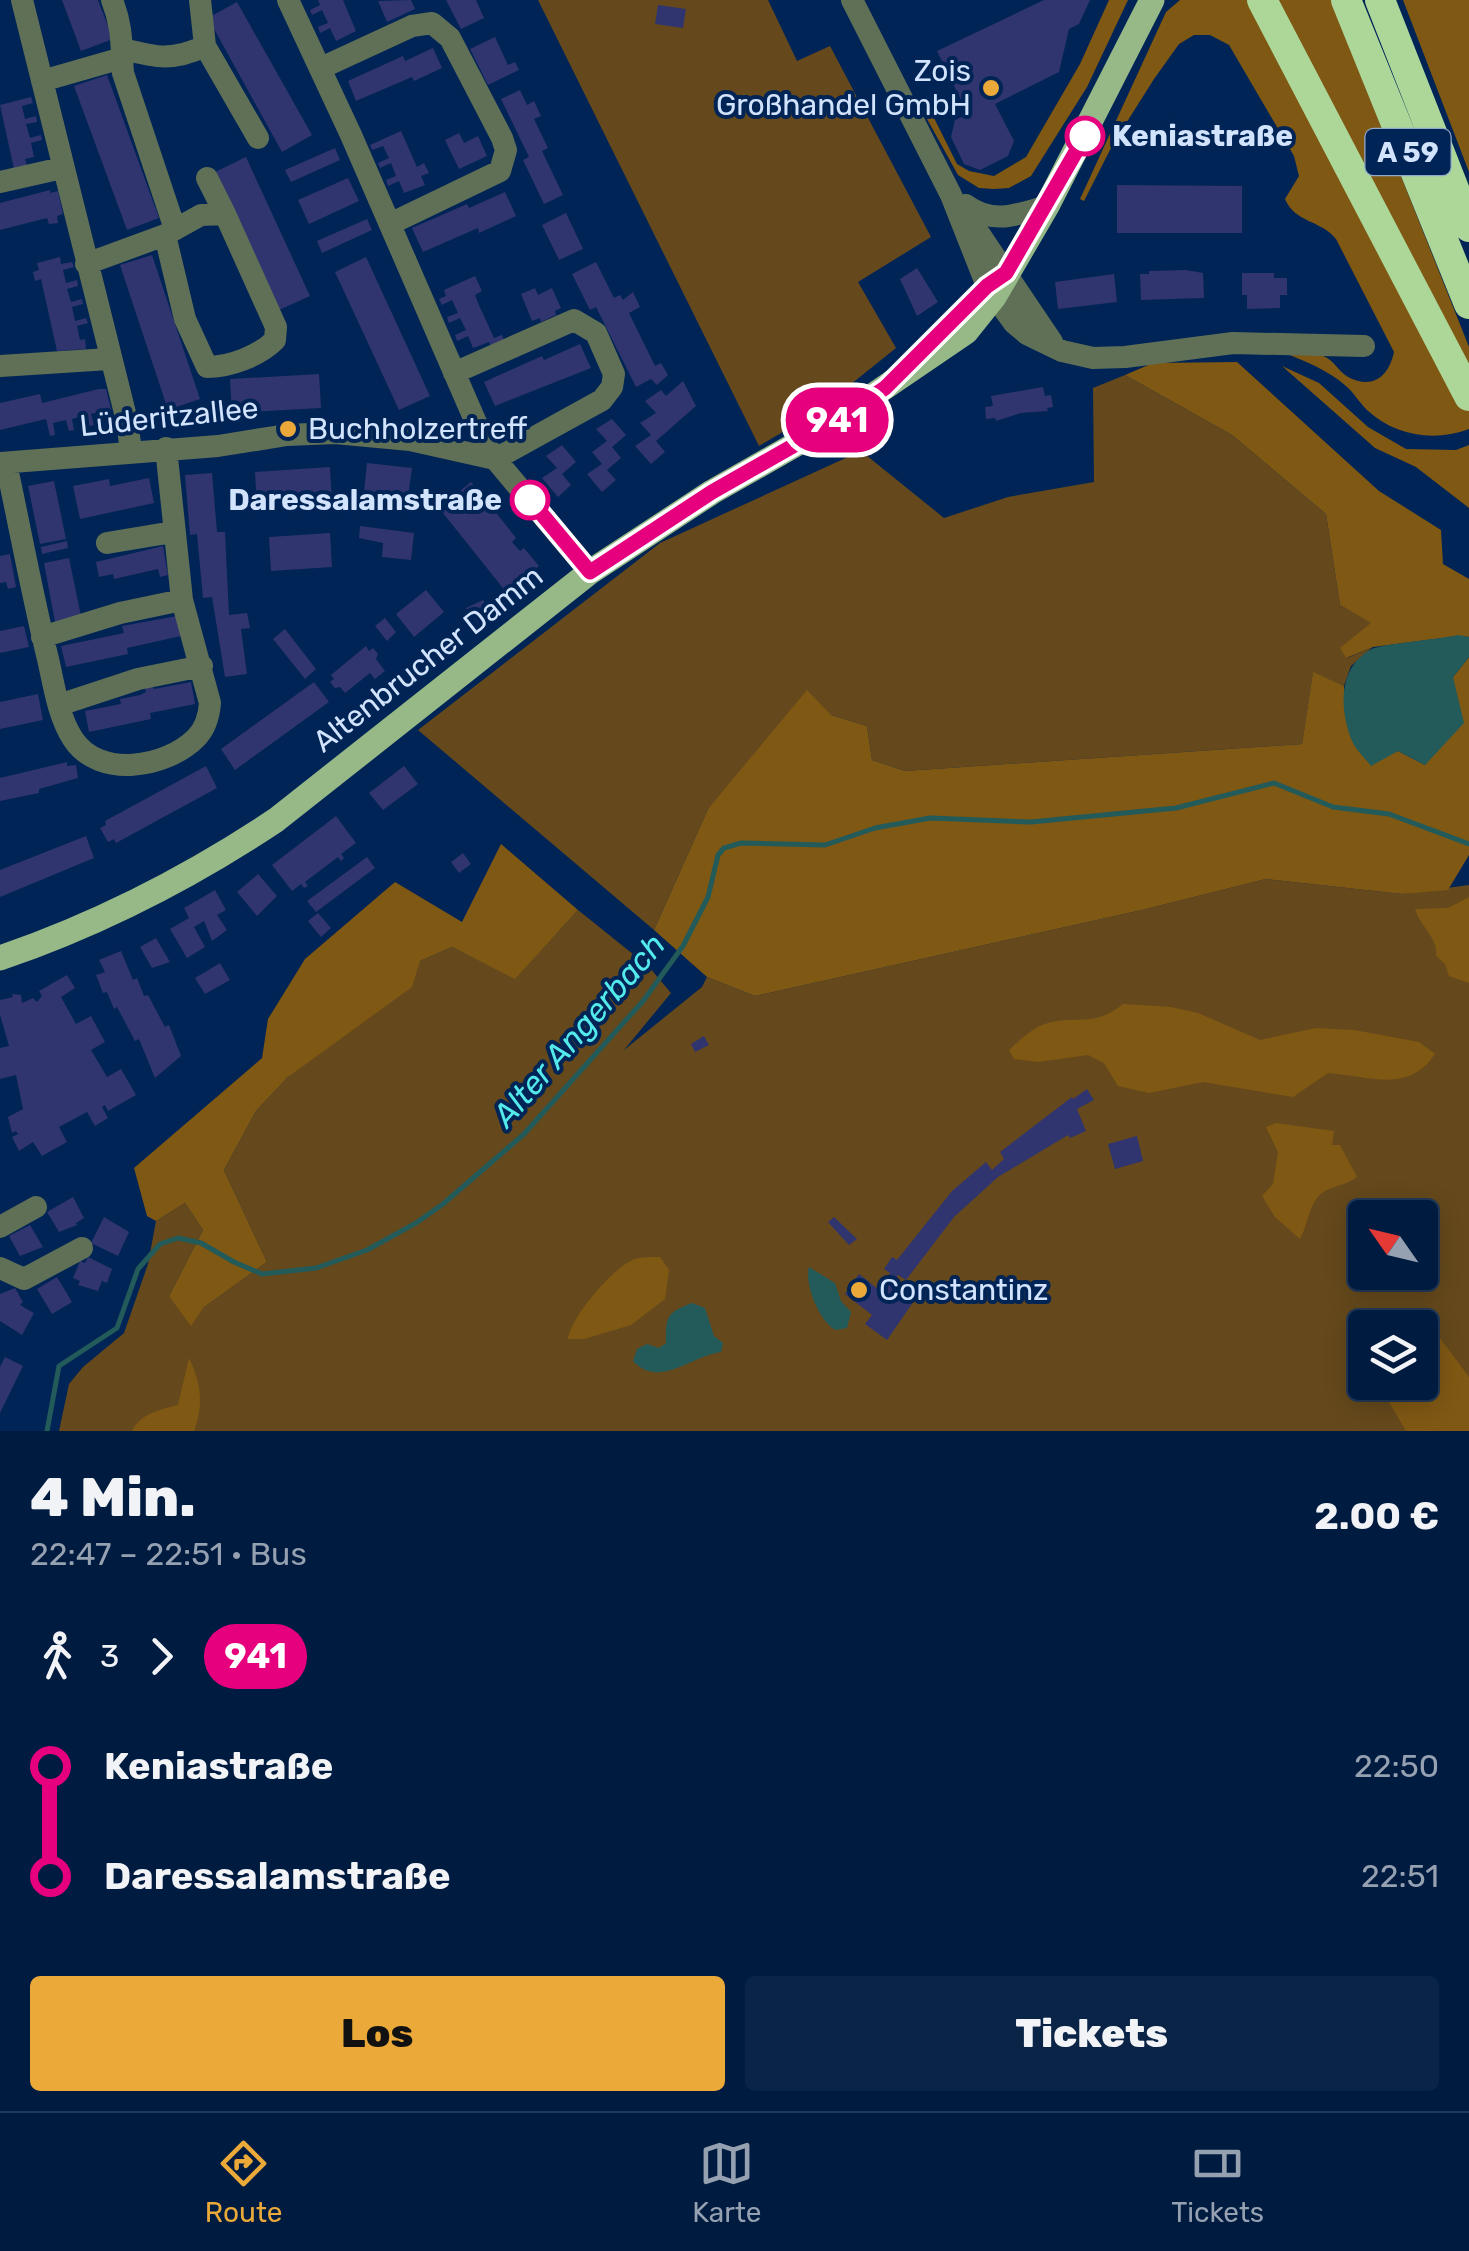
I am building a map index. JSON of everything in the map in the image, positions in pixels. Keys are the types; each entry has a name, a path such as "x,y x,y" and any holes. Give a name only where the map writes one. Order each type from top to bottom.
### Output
{"highway":[{"path":"1262,0 1469,396"},
{"name":"A 59","path":"1346,0 1469,304"},
{"name":"A 59","path":"1380,0 1469,228"}],"main road":[{"name":"Altenbrucher Damm","path":"0,958 128,908 228,852 276,820 590,572 712,492 828,426 966,332 1047,206 1152,0"}],"street":[{"path":"0,2 11,0"},
{"path":"22,0 127,421 131,451"},
{"path":"112,0 120,19 122,73 170,232 185,319 207,367 220,367 266,349 275,340 276,327 207,178"},
{"path":"200,0 204,46 258,138"},
{"path":"288,0 495,459 590,572"},
{"path":"852,0 951,195 979,229 996,286 1014,323 1028,334 1062,351 1093,358 1232,343 1364,346"},
{"path":"321,68 412,26 432,23 450,38 502,138 506,150 500,170 390,224"},
{"path":"42,81 123,54 182,57 204,46"},
{"path":"0,182 62,168"},
{"path":"951,195 979,215 1000,219 1047,206"},
{"path":"86,264 170,232 201,214 224,214"},
{"path":"454,373 574,320 596,333 614,374 612,388 602,400 495,459"},
{"path":"0,366 109,359"},
{"name":"Lüderitzallee","path":"3,463 335,433 410,440 495,459"},
{"path":"3,463 58,705 70,734 91,758 115,764 154,762 196,738 208,721 210,704 182,600 166,448"},
{"path":"107,543 173,532"},
{"path":"42,636 182,600"},
{"path":"58,705 138,679 202,666"},
{"path":"0,1227 36,1207"},
{"path":"0,1268 24,1279 82,1248"}],"shaded area":[{"path":"538,0 768,0 797,61 830,46 931,237 858,282 896,348 815,413 759,446"},
{"path":"1109,0 1128,0 1087,87 1031,176 1009,188 994,189 979,188 958,175 922,110 928,106 957,164 994,176 1026,157 1080,64"},
{"path":"1180,0 1256,0 1469,411 1469,429 1429,436 1402,431 1378,419 1332,375 1284,353 1319,354 1348,377 1365,382 1384,374 1394,352 1336,239 1289,207 1285,199 1299,176 1294,156 1229,45 1210,35 1194,35 1179,44 1113,144 1084,201 1080,199 1166,12"},
{"path":"1270,0 1331,0 1469,347 1469,378"},
{"path":"1403,0 1469,0 1469,172"},
{"path":"1237,362 1379,491 1441,530 1443,564 1469,579 1469,637 1373,647 1346,658 1340,648 1371,623 1340,605 1326,514 1232,435 1125,375 1153,363"},
{"path":"1282,366 1319,383 1368,427 1406,449 1456,450 1469,445 1469,508 1416,467 1375,448"},
{"path":"1125,375 1232,435 1326,514 1340,605 1372,623 1347,658 1373,647 1351,666 1344,686 1313,673 1302,744 905,771 872,760 867,726 831,715 708,809 654,930 418,730 660,543 861,451 944,518 1008,497 1094,482 1093,388"},
{"path":"1458,635 1469,637 1469,657 1453,677 1464,723 1425,765 1398,751 1371,766 1354,744 1345,716 1344,690 1353,666 1378,647"},
{"path":"1469,657 1469,855 1448,890 1402,894 1266,879 755,996 707,977 654,930 708,809 807,690 831,715 867,726 872,760 905,771 1302,744 1313,672 1344,686 1345,715 1425,765 1453,677"},
{"path":"501,844 578,910 515,979 452,947 420,961 412,987 288,1077 256,1111 224,1170 267,1262 203,1308 191,1326 169,1296 203,1230 185,1203 156,1221 147,1216 134,1168 262,1058 268,1019 305,959 395,882 462,922"},
{"path":"1266,879 1402,894 1469,885 1469,1431 59,1431 69,1384 124,1333 148,1264 156,1221 185,1203 203,1230 169,1296 203,1308 267,1262 224,1170 256,1111 288,1077 420,961 452,947 515,978 578,910 649,967 671,993 624,1050 702,987 707,977 755,996"},
{"path":"1469,897 1469,983 1449,976 1415,909 1448,908"},
{"path":"1123,1004 1198,1013 1260,1040 1316,1028 1354,1030 1419,1042 1435,1054 1413,1074 1400,1078 1328,1073 1293,1097 1203,1082 1149,1093 1118,1086 1104,1063 1088,1055 1038,1062 1014,1059 1009,1050 1042,1025 1103,1016"},
{"path":"1276,1123 1334,1131 1332,1145 1340,1145 1357,1177 1321,1194 1300,1239 1275,1217 1262,1196 1273,1184 1278,1152 1266,1127"},
{"path":"660,1257 669,1270 665,1299 631,1325 584,1339 568,1339 585,1306 616,1272 635,1259"},
{"path":"809,1267 835,1283 841,1301 851,1312 847,1328 836,1330 819,1311 811,1293"},
{"path":"692,1303 705,1308 714,1336 723,1343 721,1352 664,1372 643,1369 633,1361 637,1349 647,1344 659,1348 666,1343 669,1317"},
{"path":"1438,1335 1469,1377 1469,1431 1406,1431 1388,1400 1438,1400"},
{"path":"189,1358 200,1394 194,1431 132,1431 146,1416 178,1405"}],"building":[{"path":"62,0 98,0 113,39 81,51"},
{"path":"318,0 343,0 356,31 336,41 330,28 320,33 318,27 328,23 322,10 312,15 310,10 320,5"},
{"path":"411,0 415,9 387,22 378,1"},
{"path":"446,0 476,0 484,18 461,29"},
{"name":"Zois Großhandel GmbH","path":"1044,0 1090,0 1079,24 1069,29 1059,72 995,104 1014,141 1008,156 980,170 964,164 951,137 955,120 968,114 937,51"},
{"path":"237,2 312,135 282,152 208,18"},
{"path":"658,5 686,9 683,28 655,24"},
{"path":"495,37 508,65 515,62 519,70 488,85 470,49"},
{"path":"433,48 442,68 356,101 348,81 403,56 405,61"},
{"path":"107,75 159,218 127,230 74,86"},
{"path":"520,90 527,105 534,101 541,116 534,119 548,148 542,151 563,195 544,204 523,160 529,157 501,99"},
{"path":"31,97 33,103 22,106 25,119 36,116 37,122 26,124 30,138 41,135 42,140 31,143 34,157 25,159 27,166 14,169 0,105"},
{"path":"401,131 417,167 424,163 429,173 421,176 425,185 404,193 399,181 388,186 386,180 396,176 391,163 380,168 378,163 389,158 383,146 372,150 370,145"},
{"path":"459,133 464,143 478,136 487,156 459,169 445,140"},
{"path":"335,148 340,160 291,182 285,170"},
{"path":"246,157 310,296 279,310 215,172"},
{"path":"348,178 359,201 309,224 298,200"},
{"path":"1117,185 1242,186 1242,233 1117,233"},
{"path":"58,191 63,214 57,216 58,223 49,224 47,218 0,230 0,203"},
{"path":"505,192 516,216 423,252 412,228"},
{"path":"566,213 583,249 559,260 542,225"},
{"path":"367,219 372,230 322,253 317,241"},
{"path":"152,255 200,399 168,410 120,265"},
{"path":"60,257 61,264 72,262 74,267 63,270 66,283 77,280 78,286 67,289 71,302 82,299 83,304 72,307 75,321 86,318 88,323 77,326 86,349 57,351 41,279 35,281 37,263"},
{"path":"366,257 430,396 399,410 335,272"},
{"path":"596,262 614,298 620,295 623,300 633,292 640,307 629,313 655,366 661,363 668,375 657,385 651,379 636,387 596,307 590,310 572,274"},
{"path":"917,268 938,302 917,316 900,279"},
{"path":"1186,270 1203,273 1204,298 1141,300 1140,274"},
{"path":"1242,273 1274,273 1274,278 1287,278 1287,295 1280,295 1280,308 1247,309 1247,295 1242,295"},
{"path":"1114,274 1117,302 1058,309 1055,282"},
{"path":"475,276 482,291 475,295 478,303 494,338 502,335 505,343 492,348 489,342 473,348 468,336 457,341 455,335 466,330 460,318 449,323 447,317 458,313 452,300 442,305 439,299 446,296 444,290"},
{"path":"535,288 538,295 552,288 561,308 541,322 540,318 532,321 521,294"},
{"path":"580,344 591,368 495,406 484,382"},
{"path":"319,374 321,408 232,413 230,379"},
{"path":"683,381 696,406 656,441 665,452 651,464 635,446 651,435 640,423 656,413 645,401 661,390 666,396"},
{"path":"1043,387 1045,396 1051,395 1053,407 1048,411 1021,413 996,421 986,419 985,407 993,406 991,396"},
{"path":"106,389 111,409 91,414 94,425 88,426 86,415 72,419 74,430 69,431 66,420 53,423 55,435 50,436 46,419 0,430 0,403 40,394 42,403"},
{"path":"612,419 626,435 612,447 621,458 607,470 616,480 602,492 587,474 602,464 592,452 607,441 596,429"},
{"path":"562,445 576,462 562,474 571,485 558,497 542,478 557,468 546,456"},
{"path":"367,463 412,468 408,497 364,492"},
{"path":"330,467 332,501 257,506 255,472"},
{"path":"212,473 217,532 225,532 229,615 247,613 250,628 241,629 247,674 225,677 212,597 203,598 197,534 190,535 185,475"},
{"path":"149,478 154,503 80,519 73,486 109,479 110,486"},
{"path":"54,481 66,539 40,544 28,486"},
{"path":"471,482 487,501 482,504 490,513 494,510 516,538 512,542 520,551 524,548 539,566 506,592 439,508"},
{"path":"360,526 414,533 411,560 382,557 383,543 359,538"},
{"path":"330,533 332,567 271,571 269,537"},
{"path":"67,541 68,548 42,554 41,547"},
{"path":"163,546 168,575 160,577 158,569 114,579 113,574 99,577 96,562"},
{"path":"10,554 16,587 8,589 6,582 0,583 0,556"},
{"path":"69,558 81,616 55,622 44,563"},
{"path":"426,590 444,612 414,637 396,614"},
{"path":"483,600 496,617 482,628 466,608"},
{"path":"177,616 181,636 127,648 128,654 66,667 61,646 124,633 122,626"},
{"path":"385,618 396,632 387,641 375,626"},
{"path":"24,626 29,647 0,653 0,631"},
{"path":"285,629 316,669 305,679 273,639"},
{"path":"366,646 378,654 376,659 385,671 375,679 370,673 345,693 340,687 335,688 330,682 334,679 331,675"},
{"path":"191,682 195,704 150,713 151,719 89,732 85,711 121,704 120,699 140,695 152,686 154,689"},
{"path":"314,682 329,702 235,770 221,749"},
{"path":"38,694 43,720 0,729 0,702"},
{"path":"67,762 67,766 76,765 78,778 39,789 39,793 0,801 0,778"},
{"path":"206,766 217,788 116,843 114,839 108,842 100,828 106,825 105,821"},
{"path":"404,766 418,784 383,810 369,793"},
{"path":"336,816 356,843 341,854 341,861 338,857 305,882 308,886 304,888 301,884 292,891 272,865"},
{"path":"86,836 94,858 0,897 0,870"},
{"path":"463,853 471,864 459,873 451,862"},
{"path":"367,857 375,868 316,912 307,901"},
{"path":"258,874 277,896 257,916 237,892"},
{"path":"215,890 226,910 217,915 227,930 212,941 204,921 194,927 205,947 187,958 170,929 189,918 184,908"},
{"path":"318,913 331,928 321,937 308,921"},
{"path":"156,938 170,962 152,968 140,947"},
{"path":"121,951 133,980 137,978 165,1027 169,1025 181,1056 155,1078 139,1039 135,1041 107,992 103,993 96,975 105,972 99,960"},
{"path":"220,963 230,980 205,994 195,978"},
{"path":"67,975 75,988 61,997 76,1024 91,1016 105,1042 91,1050 107,1077 121,1069 136,1095 108,1111 105,1105 102,1107 108,1118 95,1126 87,1112 59,1127 67,1142 42,1156 33,1142 19,1151 12,1137 18,1134 12,1133 8,1117 23,1109 16,1075 0,1079 0,1048 9,1046 0,1000 13,997 12,994 21,995 22,1003 33,998 37,1002 42,996 39,991"},
{"path":"704,1036 709,1045 695,1052 691,1044"},
{"path":"1087,1089 1094,1100 1077,1109 1086,1131 1070,1138 1068,1135 998,1177 954,1217 906,1280 898,1275 895,1279 918,1295 887,1340 865,1324 872,1315 845,1294 859,1274 878,1289 890,1273 884,1269 892,1257 897,1260 952,1191 986,1162 992,1170 1004,1159 1000,1152"},
{"path":"1137,1136 1143,1161 1115,1169 1108,1144"},
{"path":"73,1197 84,1218 59,1232 47,1212"},
{"path":"104,1217 129,1232 118,1256 91,1243"},
{"path":"834,1217 857,1239 849,1245 828,1222"},
{"path":"30,1225 43,1247 20,1256 9,1236"},
{"path":"88,1257 112,1269 107,1283 102,1281 98,1291 78,1285 80,1281 73,1278 80,1261 85,1263"},
{"path":"57,1277 72,1302 52,1314 37,1289"},
{"path":"15,1288 23,1302 20,1305 34,1313 22,1335 0,1321 0,1294"},
{"path":"5,1357 23,1366 0,1413 0,1367"}],"waterway":[{"name":"Alter Angerbach","path":"47,1431 59,1366 117,1328 138,1269 160,1244 178,1238 201,1243 262,1274 316,1268 367,1250 443,1204 524,1134 643,1001 683,946 708,897 718,855 724,848 741,843 825,845 875,828 930,818 1031,822 1176,808 1274,783 1333,807 1389,814 1469,844"}],"bus line":[{"name":"941","path":"530,500 590,572 712,492 828,426 885,388 987,286 1006,273 1085,136"}],"place":[{"name":"Zois Großhandel GmbH","path":"991,88"},
{"name":"Keniastraße","path":"1085,136"},
{"name":"Buchholzertreff","path":"288,429"},
{"name":"Daressalamstraße","path":"530,500"},
{"name":"Constantinz","path":"859,1290"}]}
